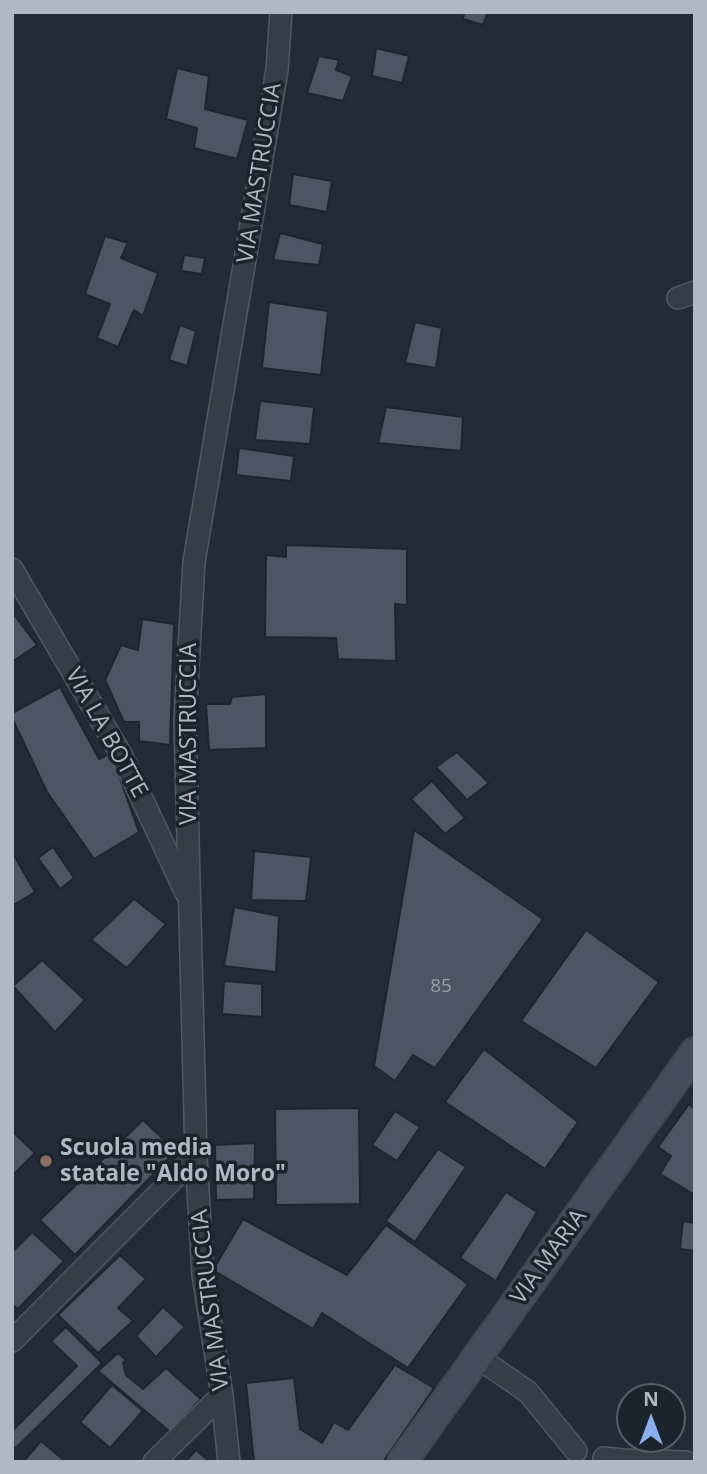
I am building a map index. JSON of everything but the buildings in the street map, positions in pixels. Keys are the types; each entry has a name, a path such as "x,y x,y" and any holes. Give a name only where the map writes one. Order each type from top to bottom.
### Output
{"street":[{"name":"VIA MASTRUCCIA","path":"229,1462 222,1395 203,1275 196,1156 185,720 194,562 277,70 281,12"},
{"name":"VIA LA BOTTE","path":"12,569 122,756 190,901"},
{"name":"VIA MARIA","path":"402,1462 695,1052"},
{"path":"12,1341 196,1156"},
{"path":"477,1357 528,1392 572,1456 588,1448 600,1452 605,1460 686,1462"},
{"path":"154,1462 222,1395"}],"place":[{"name":"Scuola media statale \"Aldo Moro\"","path":"46,1161"}]}
